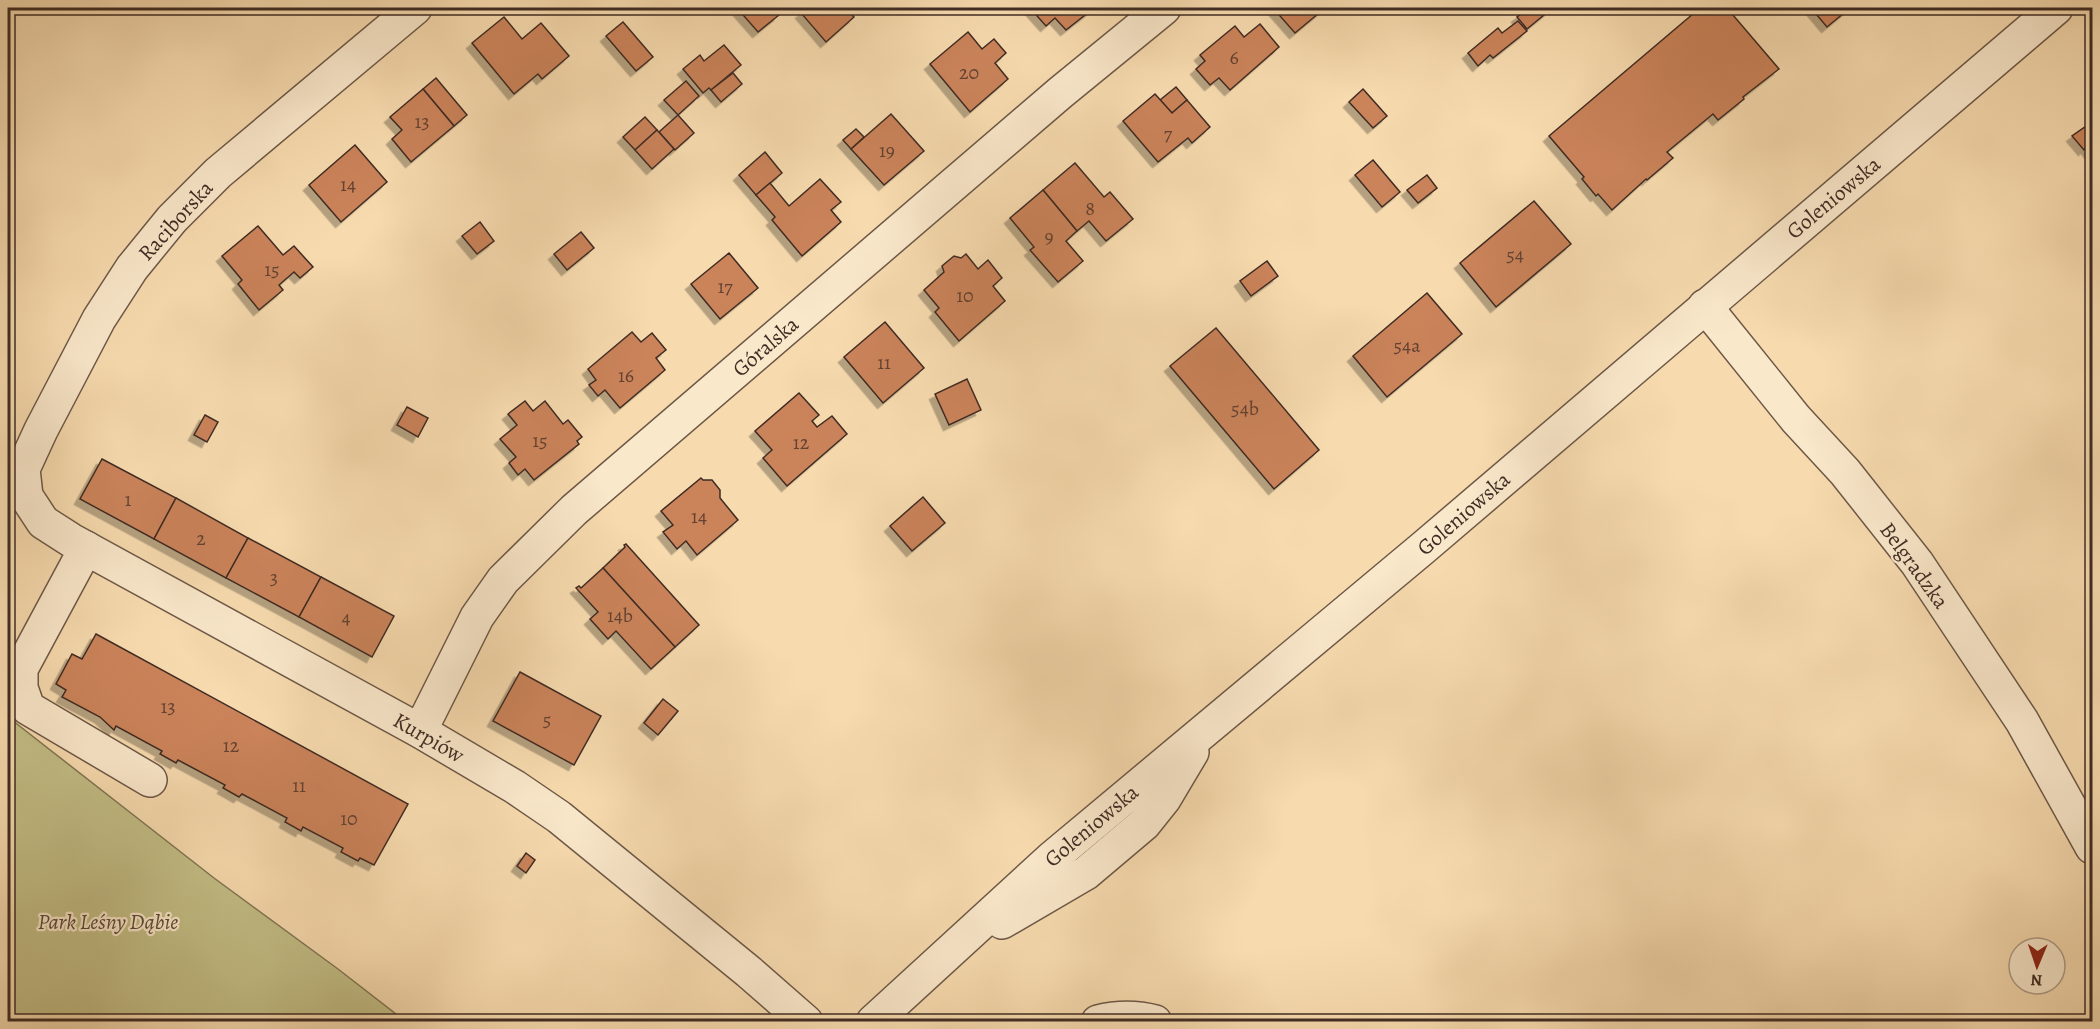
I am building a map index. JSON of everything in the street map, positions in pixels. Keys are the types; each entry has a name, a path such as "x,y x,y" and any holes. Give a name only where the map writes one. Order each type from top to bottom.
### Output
{"street":[{"name":"Raciborska","path":"26,495 23,469 99,319 132,268 171,219 218,173 415,8"},
{"name":"Góralska","path":"420,731 477,617 503,580 536,545 1051,100 1164,8"},
{"name":"Goleniowska","path":"873,1022 1052,858 1424,548 2056,8"},
{"name":"Belgradzka","path":"1705,306 1796,419 1845,472 1917,563 2088,825"},
{"name":"Kurpiów","path":"26,495 43,522 86,548 420,731 516,787 559,817 749,972 806,1022"},
{"path":"86,548 21,669 21,688 28,708 150,780"},
{"path":"1098,1022 1138,1017 1155,1022"}],"green space":[{"name":"Park Leśny Dąbie","path":"8,717 214,878 405,1021 8,1021"}],"building":[{"path":"737,8 773,8 779,15 758,32"},
{"path":"808,8 845,8 854,17 826,42 801,13"},
{"path":"1030,8 1094,8 1066,30 1055,18 1046,26"},
{"path":"1273,8 1325,8 1295,33"},
{"path":"1529,8 1548,8 1550,10 1527,29 1517,17"},
{"path":"1700,8 1727,8 1779,69 1718,120 1713,114 1667,152 1673,158 1612,210 1598,194 1596,196 1582,179 1584,177 1549,136"},
{"path":"1811,8 1850,8 1827,27"},
{"path":"504,17 522,39 541,23 569,56 542,79 538,74 514,94 472,43"},
{"path":"1518,21 1527,31 1493,58 1490,55 1478,66 1468,53 1498,28 1502,33"},
{"path":"623,22 653,57 636,71 606,36"},
{"path":"1260,24 1279,47 1230,90 1219,78 1210,85 1196,69 1205,61 1200,55 1235,26 1244,37"},
{"path":"968,32 982,49 994,39 1006,53 995,63 1008,79 970,112 930,64"},
{"path":"724,45 741,65 711,90 709,88 703,93 683,69 700,55 704,61"},
{"path":"733,73 742,84 721,102 711,90"},
{"path":"436,78 467,115 454,126 423,89"},
{"path":"686,81 699,96 678,115 664,100"},
{"path":"1176,87 1187,100 1172,113 1160,100"},
{"path":"423,89 454,126 411,162 392,139 402,130 390,117"},
{"path":"1363,89 1387,116 1373,128 1349,102"},
{"path":"1155,94 1172,113 1187,100 1210,127 1192,143 1188,138 1158,162 1123,121"},
{"path":"891,114 924,151 884,185 851,149"},
{"path":"678,115 694,133 675,150 659,132"},
{"path":"645,117 657,130 635,150 623,137"},
{"path":"2092,122 2092,155 2086,147 2084,150 2072,136"},
{"path":"856,129 864,137 851,149 843,140"},
{"path":"657,130 674,149 652,169 635,150"},
{"path":"355,145 387,182 341,222 309,185"},
{"path":"765,152 782,173 756,195 739,175"},
{"path":"1373,160 1400,192 1382,207 1355,175"},
{"path":"1075,163 1104,197 1110,192 1133,219 1106,241 1089,221 1077,231 1043,190"},
{"path":"1427,175 1437,188 1418,203 1407,190"},
{"path":"820,179 841,202 831,210 841,222 802,256 772,220 775,217 756,195 770,183 789,206"},
{"path":"1043,190 1077,231 1066,241 1083,261 1058,282 1030,250 1034,247 1010,218"},
{"path":"1534,201 1571,244 1496,307 1460,263"},
{"path":"480,222 494,241 477,254 462,236"},
{"path":"258,226 283,255 294,246 313,267 300,278 294,272 279,285 283,290 259,310 238,284 242,280 222,256"},
{"path":"581,232 594,248 567,270 554,254"},
{"path":"729,253 758,288 720,319 691,284"},
{"path":"966,254 978,269 988,260 1002,278 993,286 1005,301 959,341 935,312 939,308 924,290 944,272 942,266 954,256 961,258"},
{"path":"1267,261 1278,276 1251,296 1240,281"},
{"path":"1427,293 1462,334 1387,397 1353,356"},
{"path":"885,322 924,368 883,403 844,357"},
{"path":"1216,328 1319,450 1274,489 1170,366"},
{"path":"632,332 641,342 652,333 666,350 656,358 665,370 620,408 605,390 598,396 589,385 596,380 588,369"},
{"path":"967,379 981,410 949,425 935,394"},
{"path":"799,393 819,415 812,421 817,427 832,416 847,434 787,486 763,458 772,450 755,431"},
{"path":"525,401 533,411 545,401 563,424 568,420 582,437 577,441 579,444 534,480 525,469 518,475 509,463 516,457 500,439 517,425 508,414"},
{"path":"407,407 428,418 418,437 397,425"},
{"path":"205,415 218,422 207,442 194,435"},
{"path":"102,459 176,498 154,539 80,499"},
{"path":"701,478 712,480 720,490 720,498 738,520 697,555 686,541 677,549 663,532 673,525 661,511"},
{"path":"923,497 945,523 912,551 890,526"},
{"path":"176,498 248,538 226,578 154,539"},
{"path":"248,538 321,577 299,617 226,578"},
{"path":"626,544 699,625 675,647 603,568"},
{"path":"603,568 675,647 651,669 616,631 608,639 590,619 598,612 576,588 579,586 581,588"},
{"path":"321,577 394,616 372,657 299,617"},
{"path":"96,634 408,804 374,865 360,858 358,861 341,852 343,848 303,827 301,831 285,822 287,818 242,794 239,797 223,788 225,785 178,760 176,763 160,754 162,751 116,726 114,730 100,717 62,697 66,690 56,684 72,654 82,659"},
{"path":"520,672 601,716 574,765 493,721"},
{"path":"663,699 678,711 658,735 644,723"},
{"path":"526,853 535,860 526,873 517,866"}]}
